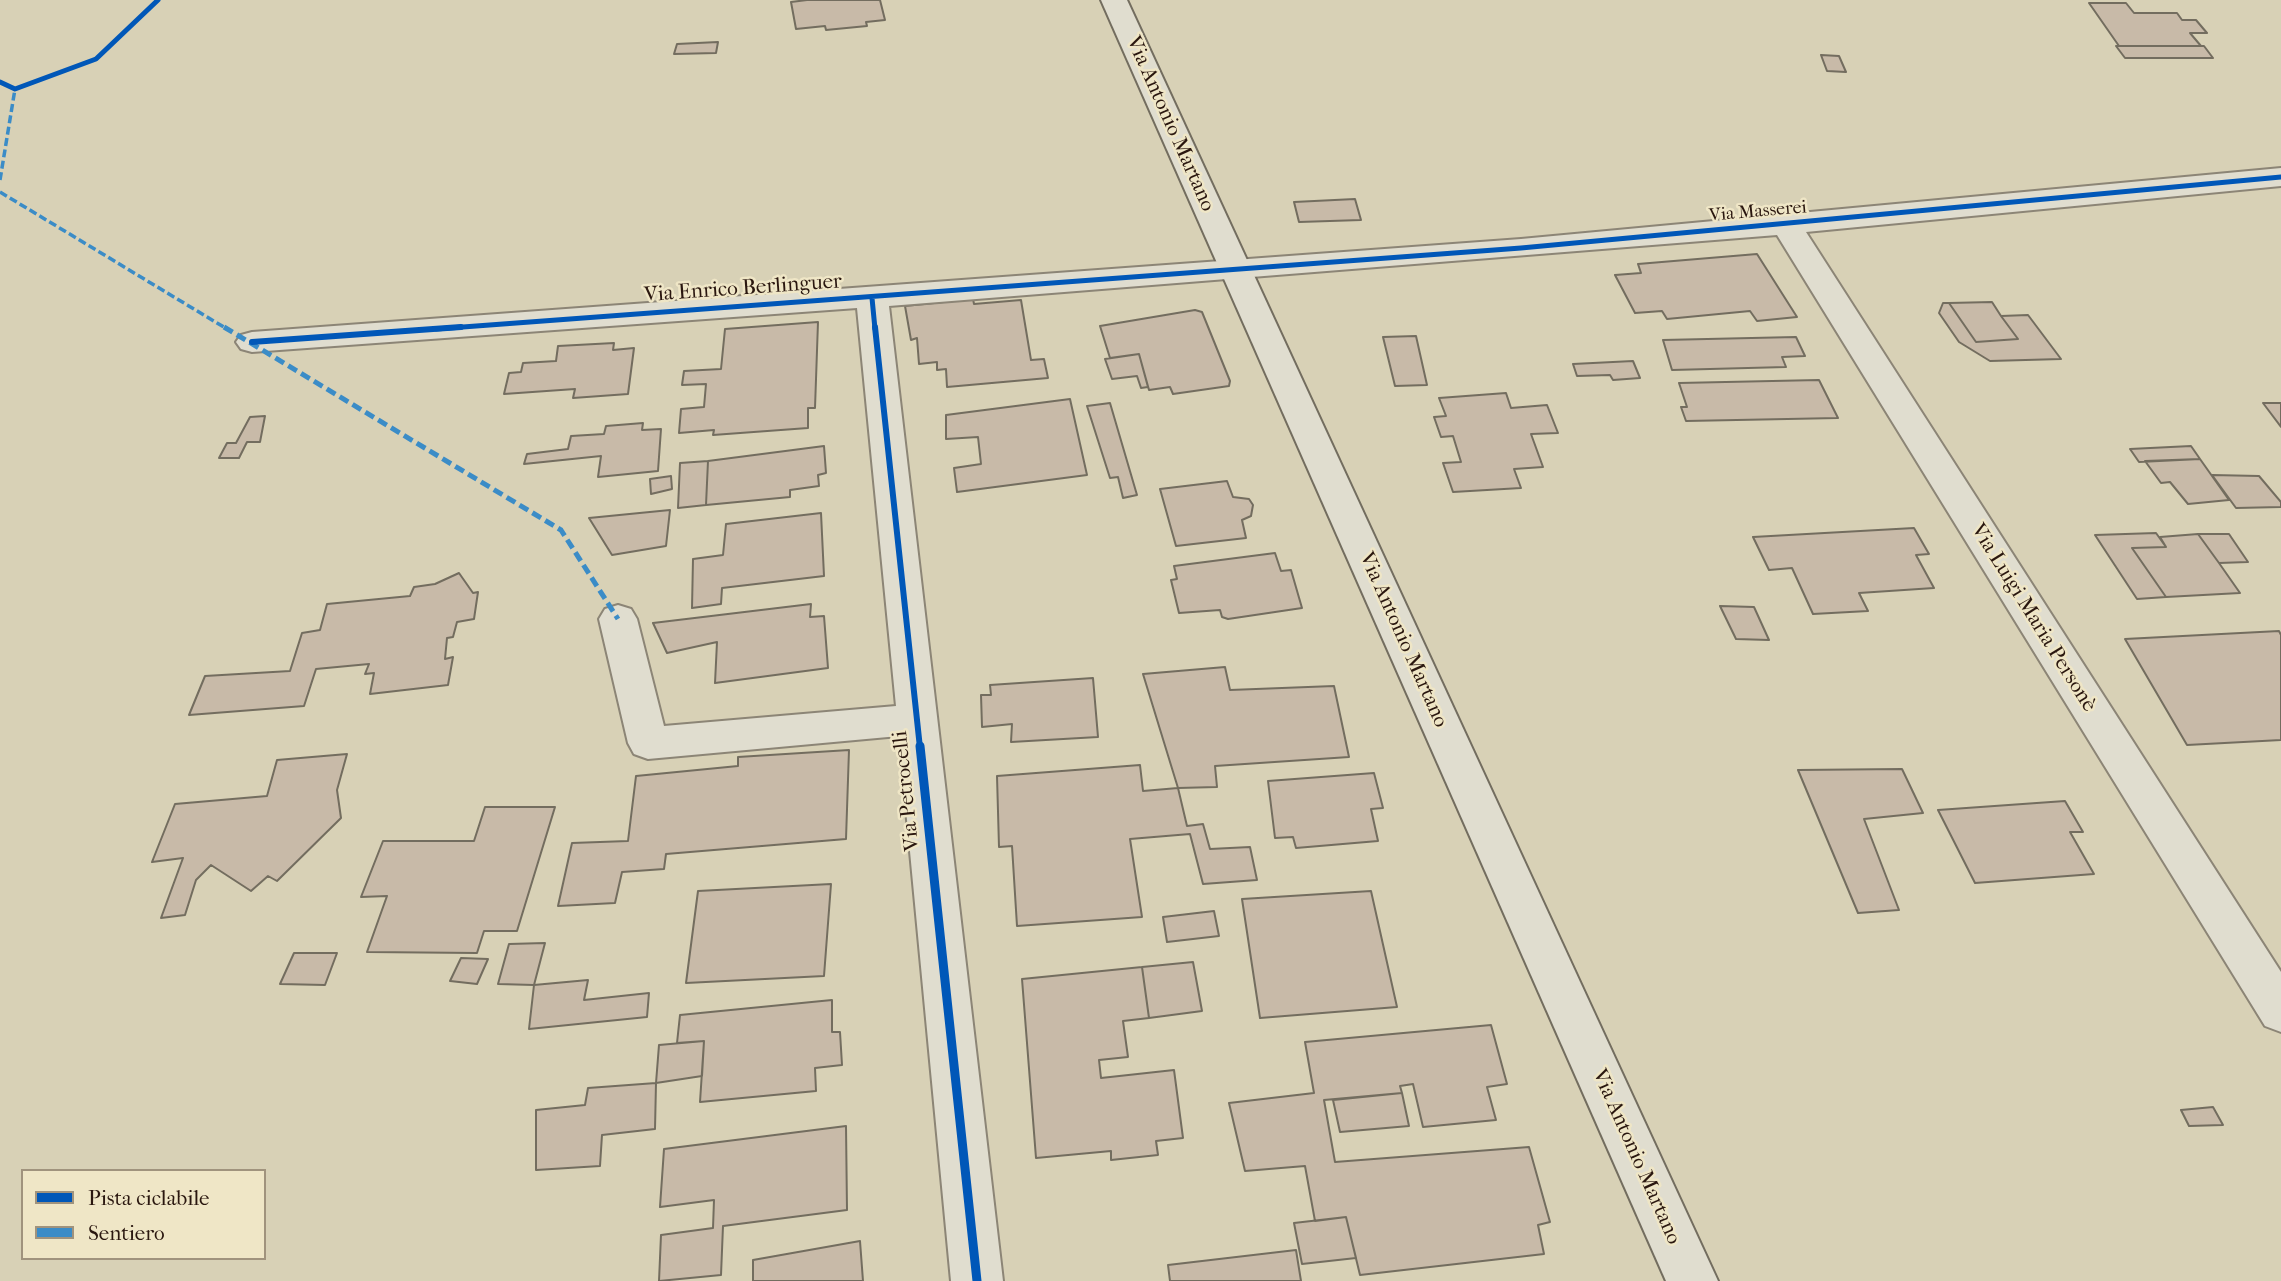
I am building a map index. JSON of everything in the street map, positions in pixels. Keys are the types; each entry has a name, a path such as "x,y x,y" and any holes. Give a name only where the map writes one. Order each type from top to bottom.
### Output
{"street":[{"name":"Via Antonio Martano","path":"1114,0 1692,1281"},
{"name":"Via Masserei","path":"1237,272 2018,205 2281,177"},
{"name":"Via Luigi Maria Personè","path":"1786,225 2281,1012"},
{"name":"Via Enrico Berlinguer","path":"253,342 1237,272"},
{"name":"Via Petrocelli","path":"872,298 977,1281"},
{"path":"618,619 648,743 917,719"}],"building":[{"path":"880,0 885,20 866,22 867,26 826,30 825,26 796,29 791,2"},
{"path":"2089,3 2126,3 2134,13 2177,13 2182,20 2196,20 2207,33 2190,33 2201,46 2119,46"},
{"path":"718,42 716,53 674,54 677,44"},
{"path":"2116,46 2204,46 2213,58 2125,58"},
{"path":"1821,55 1839,56 1846,72 1827,71"},
{"path":"1355,199 1361,220 1299,222 1294,202"},
{"path":"1757,254 1797,317 1757,321 1750,311 1667,319 1662,311 1635,313 1615,275 1641,273 1638,264"},
{"path":"973,299 974,304 1021,300 1031,360 1044,359 1048,378 947,387 946,369 937,370 937,362 919,364 917,338 911,340 905,306"},
{"path":"1992,302 2018,339 1976,342 1949,303"},
{"path":"1943,303 1949,303 1976,342 2018,339 2001,316 2028,315 2061,359 1990,361 1959,342 1939,313"},
{"path":"1195,310 1202,312 1230,381 1229,386 1173,394 1170,387 1149,390 1139,354 1110,358 1100,326"},
{"path":"818,322 815,408 808,408 808,428 713,435 714,430 679,433 681,409 704,407 706,384 682,385 684,371 721,369 725,329"},
{"path":"1416,336 1427,385 1395,386 1383,337"},
{"path":"1796,337 1805,356 1782,357 1786,367 1672,370 1663,340"},
{"path":"614,343 613,350 634,348 628,394 573,398 575,389 504,394 509,373 521,372 523,363 556,361 558,346"},
{"path":"1139,354 1148,387 1141,388 1137,376 1112,379 1105,359"},
{"path":"1633,361 1640,378 1613,380 1610,375 1577,376 1573,364"},
{"path":"1819,380 1838,418 1686,421 1681,407 1687,407 1679,383"},
{"path":"1506,393 1511,408 1547,405 1558,433 1531,434 1543,467 1514,469 1521,488 1453,492 1443,463 1461,462 1453,436 1441,437 1434,417 1446,416 1439,398"},
{"path":"1070,399 1087,475 957,492 954,468 981,464 978,437 946,439 946,415"},
{"path":"1110,403 1137,495 1123,498 1118,477 1110,478 1087,406"},
{"path":"2263,403 2281,403 2281,427"},
{"path":"265,416 260,442 247,442 239,458 219,458 227,443 236,443 250,417"},
{"path":"643,423 642,430 661,429 658,471 598,477 601,456 524,464 527,454 568,449 571,436 604,434 606,426"},
{"path":"824,446 826,473 818,475 819,486 790,490 790,497 706,505 708,461"},
{"path":"2191,446 2200,459 2139,462 2130,449"},
{"path":"2200,459 2229,500 2188,504 2170,482 2161,483 2145,461"},
{"path":"708,461 706,505 678,508 680,463"},
{"path":"2212,475 2259,476 2281,502 2281,507 2236,508"},
{"path":"671,476 672,489 651,494 650,479"},
{"path":"1227,481 1233,497 1249,499 1253,505 1251,516 1242,520 1246,538 1176,546 1160,489"},
{"path":"670,510 666,546 612,555 589,518"},
{"path":"821,513 824,576 722,588 721,604 692,608 693,559 723,555 726,524"},
{"path":"1914,528 1929,554 1916,555 1934,588 1859,593 1868,611 1813,614 1792,568 1769,570 1753,537"},
{"path":"2156,533 2166,547 2132,548 2166,597 2137,599 2095,535"},
{"path":"2198,534 2229,534 2248,562 2219,563"},
{"path":"2198,534 2240,593 2166,597 2132,548 2166,547 2160,537"},
{"path":"1275,553 1281,571 1291,570 1302,608 1228,619 1222,617 1220,610 1179,613 1171,580 1177,579 1174,566"},
{"path":"459,573 473,593 478,592 474,619 457,622 453,637 447,638 445,659 453,657 448,685 370,694 374,673 365,674 369,664 316,669 304,706 189,715 205,676 290,671 302,633 320,630 327,604 410,596 414,587 435,584"},
{"path":"811,604 810,617 824,616 828,668 715,683 717,642 667,653 653,623"},
{"path":"1720,606 1754,607 1769,640 1736,639"},
{"path":"2279,631 2281,740 2187,745 2125,639"},
{"path":"1225,667 1230,690 1334,686 1349,757 1215,766 1217,787 1178,788 1143,674"},
{"path":"1093,678 1098,737 1011,742 1012,724 982,727 981,695 991,695 990,685"},
{"path":"849,750 846,839 666,854 664,869 622,872 615,903 558,906 572,843 628,841 636,776 738,766 738,757"},
{"path":"347,754 337,790 341,818 277,881 268,876 251,891 211,865 196,880 185,915 161,918 183,858 152,862 175,804 267,796 277,760"},
{"path":"1140,765 1143,791 1178,788 1187,826 1203,824 1210,849 1250,847 1257,880 1203,884 1190,834 1130,839 1142,917 1017,926 1012,846 999,847 997,776"},
{"path":"1902,769 1923,813 1864,819 1899,910 1858,913 1798,770"},
{"path":"1374,773 1383,808 1371,809 1378,841 1296,848 1293,837 1275,838 1268,781"},
{"path":"2065,801 2083,832 2070,832 2094,874 1975,883 1938,810"},
{"path":"485,807 555,807 517,931 484,931 477,953 367,952 387,896 361,897 383,841 474,841"},
{"path":"831,884 824,976 686,983 698,891"},
{"path":"1371,891 1397,1007 1260,1018 1242,899"},
{"path":"1214,911 1219,936 1167,942 1163,917"},
{"path":"545,943 534,985 498,984 509,944"},
{"path":"294,953 337,953 325,985 280,984"},
{"path":"461,958 488,959 477,984 450,981"},
{"path":"1193,962 1202,1011 1149,1018 1142,967"},
{"path":"1142,967 1149,1018 1123,1021 1128,1057 1099,1060 1101,1078 1174,1070 1183,1138 1156,1141 1158,1155 1111,1160 1111,1151 1036,1158 1022,979"},
{"path":"588,980 584,1000 649,993 647,1017 529,1029 534,985"},
{"path":"832,1000 832,1032 840,1032 842,1065 815,1068 816,1091 700,1102 704,1041 677,1043 680,1015"},
{"path":"1491,1025 1507,1084 1487,1087 1496,1120 1423,1127 1413,1084 1400,1086 1402,1093 1324,1100 1335,1162 1529,1147 1550,1222 1538,1225 1544,1254 1360,1275 1346,1217 1315,1221 1305,1166 1245,1171 1229,1103 1314,1093 1305,1042"},
{"path":"704,1041 702,1076 656,1083 659,1045"},
{"path":"656,1083 655,1129 602,1135 600,1166 536,1170 536,1110 585,1105 588,1088"},
{"path":"1402,1093 1409,1126 1340,1132 1333,1100"},
{"path":"2213,1107 2223,1125 2189,1126 2181,1110"},
{"path":"846,1126 847,1210 723,1226 721,1275 659,1281 661,1235 713,1228 714,1200 660,1207 664,1149"},
{"path":"1346,1217 1356,1258 1302,1264 1294,1223"},
{"path":"860,1241 863,1281 753,1281 753,1260"},
{"path":"1296,1250 1301,1281 1170,1281 1168,1265"}],"marked path":[{"path":"0,180 15,89"},
{"path":"0,192 561,530 618,619"}],"cycle path":[{"path":"0,82 15,89 96,59 158,0"},
{"path":"252,342 1014,288 1521,248 2028,203 2281,177"},
{"path":"872,298 977,1281"}]}
